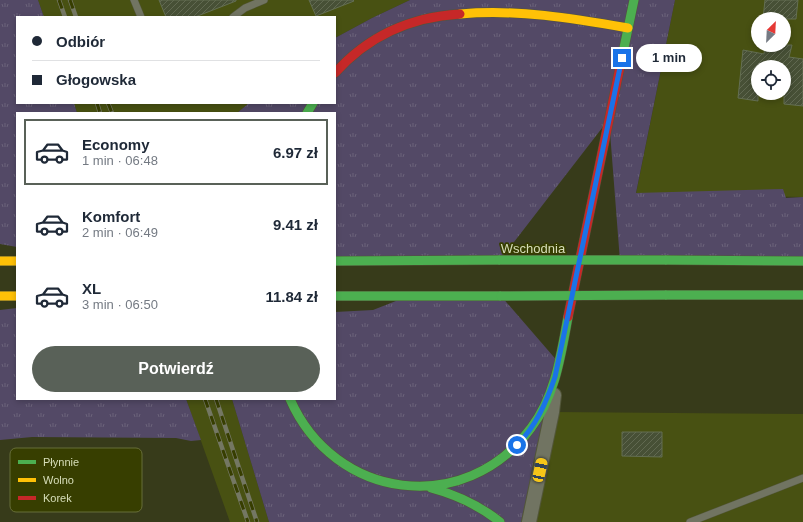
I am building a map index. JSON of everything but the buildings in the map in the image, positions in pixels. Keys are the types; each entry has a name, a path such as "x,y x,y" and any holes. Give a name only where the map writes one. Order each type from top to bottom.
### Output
{"street":[{"path":"290,400 300,419 310,434 324,450 344,464 369,476 389,483 406,486 426,486 453,483 468,478 489,468 508,454 526,436 540,415 550,390 558,363 634,0"},
{"path":"336,72 355,53 385,33 410,21 429,15 462,8 490,6 513,8 628,28"},
{"path":"336,251 360,261"},
{"path":"0,261 16,261"},
{"name":"Wschodnia","path":"336,261 803,261"},
{"path":"336,296 803,295"},
{"path":"0,296 16,296"},
{"path":"529,522 552,412 558,363"},
{"path":"426,486 467,500 500,522"}],"lane":[{"path":"134,0 141,16"},
{"path":"234,16 245,8 264,0"},
{"path":"690,522 803,478"}],"shaded area":[{"path":"38,0 410,0 336,37 336,16 44,16"},
{"path":"675,0 803,0 803,197 636,194"},
{"path":"74,104 248,104 238,112 77,112"},
{"path":"186,400 232,400 269,522 230,522"},
{"path":"552,412 803,414 803,522 529,522"}],"green space":[{"path":"0,0 38,0 44,16 16,16 16,104 74,104 77,112 16,112 16,247 0,244"},
{"path":"410,0 675,0 636,193 783,189 786,198 803,197 803,261 620,261 609,119 500,260 336,261 336,112 238,112 248,104 336,104 336,37"},
{"path":"501,296 559,363 529,522 269,522 232,400 336,400 336,312 373,310 401,299"},
{"path":"16,308 16,400 186,400 201,440 191,441 176,438 32,437 0,440 0,310"}],"railway":[{"path":"59,0 65,16"},
{"path":"70,0 76,16"},
{"path":"97,104 100,112"},
{"path":"108,104 112,112"},
{"path":"205,400 248,522"},
{"path":"216,400 257,522"}],"traffic: fast":[{"path":"621,62 634,0"},
{"path":"308,112 312,104"},
{"path":"336,261 500,260"},
{"path":"500,260 665,260"},
{"path":"665,260 803,261"},
{"path":"665,295 803,295"},
{"path":"501,296 665,295"},
{"path":"336,296 501,296"},
{"path":"291,400 310,433 337,459 368,476 402,485 437,485 472,476 504,457 531,428 539,416 546,403 556,375 568,317"},
{"path":"431,488 467,501 484,510 500,522"}],"traffic: slow":[{"path":"460,14 502,13 544,15 628,28"},
{"path":"0,261 16,261"},
{"path":"0,296 16,296"}],"traffic: jam":[{"path":"336,72 362,49 376,39 392,31 424,19 460,14"},
{"path":"568,317 621,62"}],"route":[{"path":"517,445 526,436 540,415 555,377 622,58"}]}
